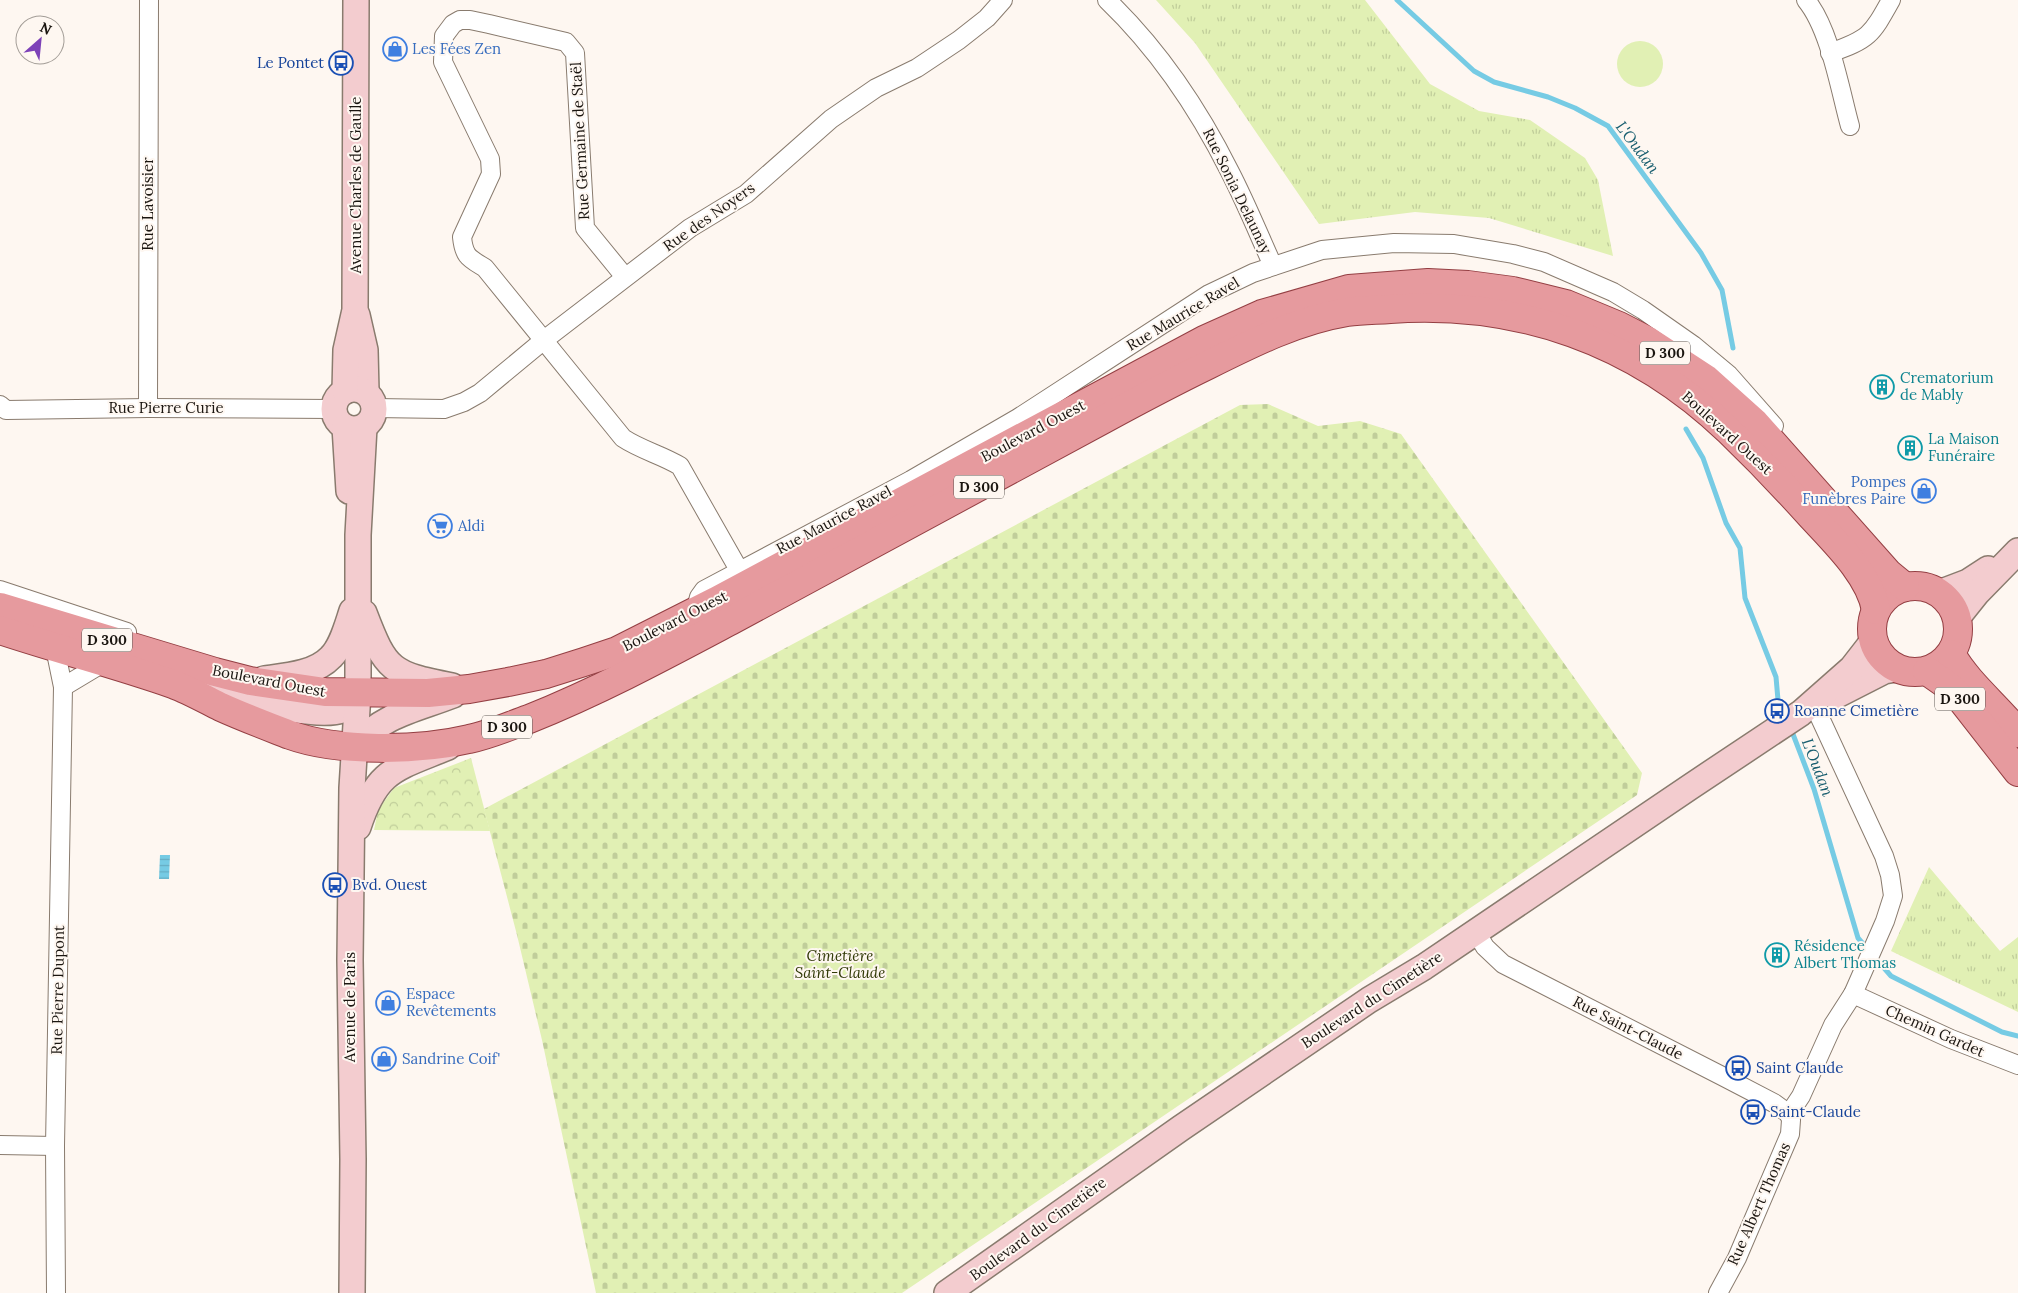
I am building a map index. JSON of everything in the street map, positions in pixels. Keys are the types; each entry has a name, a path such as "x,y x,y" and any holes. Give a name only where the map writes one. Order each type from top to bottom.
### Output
{"main road":[{"name":"Avenue Charles de Gaulle","path":"356,0 356,310 365,350 355,409 358,535 358,694 356,733"},
{"name":"Boulevard Ouest","path":"0,607 250,680 325,692 358,694 428,693 469,689 546,674 617,651 695,612 1204,340 1262,314 1350,289 1428,283 1468,285 1513,291 1557,302 1619,326 1648,341 1706,379 1748,417 1831,528 1874,597 1876,610"},
{"name":"Boulevard Ouest","path":"0,630 179,686 219,706 294,736 323,744 356,733 398,748 466,740 494,732 559,707 628,674 1154,392 1254,343 1296,326 1344,313 1425,306 1473,310 1530,319 1580,334 1628,356 1695,400 1831,528 1905,587"},
{"path":"1939,593 1968,582 2017,552"},
{"path":"1957,618 1972,598 2017,552"},
{"path":"1905,587 1923,587 1939,593 1946,599 1957,618 1957,638 1951,654 1936,668 1927,671 1908,672 1896,669 1885,662 1872,641 1870,626 1876,610 1890,594 1905,587"},
{"path":"250,680 298,674 332,657 358,597"},
{"path":"358,597 376,647 392,667 418,679 469,689"},
{"name":"Boulevard du Cimetière","path":"1808,710 1852,668 1872,641"},
{"name":"D 300","path":"1951,654 1970,681 1993,703 2018,733"},
{"name":"Boulevard du Cimetière","path":"947,1293 1197,1117 1369,1000 1424,967 1781,727 1808,710 1861,682 1884,671 1896,669"},
{"name":"D 300","path":"1927,671 1957,694 2018,772"},
{"path":"179,686 275,706 325,712 344,709 352,703 358,694"},
{"path":"356,733 372,730 393,716 469,689"},
{"name":"Avenue de Paris","path":"352,1293 351,848 352,788 356,733"},
{"path":"351,848 370,795 387,774 466,740"}],"street":[{"name":"Rue Lavoisier","path":"148,408 149,0"},
{"name":"Rue des Noyers","path":"355,409 444,409 464,402 480,393 544,340 690,228 746,194 831,118 876,88 917,68 959,40 987,18 1003,0"},
{"name":"Rue Sonia Delaunay","path":"1107,0 1150,47 1196,111 1231,173 1273,266"},
{"path":"1806,0 1814,10 1830,53 1850,126"},
{"path":"1830,53 1860,43 1878,23 1891,0"},
{"name":"Rue Germaine de Staël","path":"544,340 485,268 466,256 463,249 462,237 492,174 490,159 443,62 444,36 460,20 470,20 566,42 575,53 585,228 626,277"},
{"name":"Rue Maurice Ravel","path":"695,612 699,597 704,590 910,480 1018,418 1209,294 1253,273 1322,250 1394,243 1454,244 1513,254 1544,262 1613,292 1643,310 1693,344 1729,375 1769,419 1831,528"},
{"path":"544,340 623,438 680,466 739,570"},
{"name":"Rue Pierre Curie","path":"0,405 6,410 148,408 355,409"},
{"path":"0,590 190,652 250,680"},
{"name":"Rue Pierre Dupont","path":"55,648 63,687 55,1146 56,1293"},
{"path":"63,687 103,663"},
{"path":"1789,1114 1801,1096 1833,1025 1853,994 1878,940 1894,896 1884,856 1808,710"},
{"name":"Rue Saint-Claude","path":"1476,932 1485,947 1503,964 1722,1076 1789,1114"},
{"name":"Chemin Gardet","path":"1853,994 1951,1039 2018,1066"},
{"name":"Rue Albert Thomas","path":"1718,1293 1737,1258 1790,1134 1791,1120 1789,1114"},
{"path":"0,1145 55,1146"}],"green space":[{"path":"1156,0 1365,0 1430,84 1479,111 1530,120 1585,158 1598,180 1613,256 1489,218 1415,212 1319,224 1195,43"},
{"path":"1640,41 1653,45 1659,51 1663,64 1659,77 1653,83 1640,87 1627,83 1621,77 1617,64 1621,51 1627,45"},
{"name":"Cimetière Saint-Claude","path":"1268,404 1318,426 1360,421 1401,434 1642,773 1637,795 902,1293 596,1293 542,1040 484,809 1240,405"},
{"path":"471,758 490,831 374,830 378,810 394,788"},
{"path":"1929,867 2000,951 2018,937 2018,1012 1891,951"}],"water":[{"path":"160,855 170,855 169,879 159,879"}],"waterway":[{"name":"L'Oudan","path":"1397,0 1474,71 1494,82 1548,97 1575,108 1608,126 1701,253 1722,290 1733,348"},
{"name":"L'Oudan","path":"1686,429 1703,458 1726,523 1740,548 1745,598 1776,677 1778,700 1785,714"},
{"name":"L'Oudan","path":"1791,729 1814,789 1858,938 1891,976 2002,1032 2018,1036"}],"place":[{"name":"Les Fées Zen","path":"395,49"},
{"name":"Le Pontet","path":"341,63"},
{"name":"Crematorium de Mably","path":"1882,387"},
{"name":"La Maison Funéraire","path":"1910,448"},
{"name":"Pompes Funèbres Paire","path":"1924,491"},
{"name":"Aldi","path":"440,526"},
{"name":"Roanne Cimetière","path":"1777,711"},
{"name":"Bvd. Ouest","path":"335,885"},
{"name":"Résidence Albert Thomas","path":"1777,955"},
{"name":"Espace Revêtements","path":"388,1003"},
{"name":"Sandrine Coif'","path":"384,1059"},
{"name":"Saint Claude","path":"1738,1068"},
{"name":"Saint-Claude","path":"1753,1112"}]}
